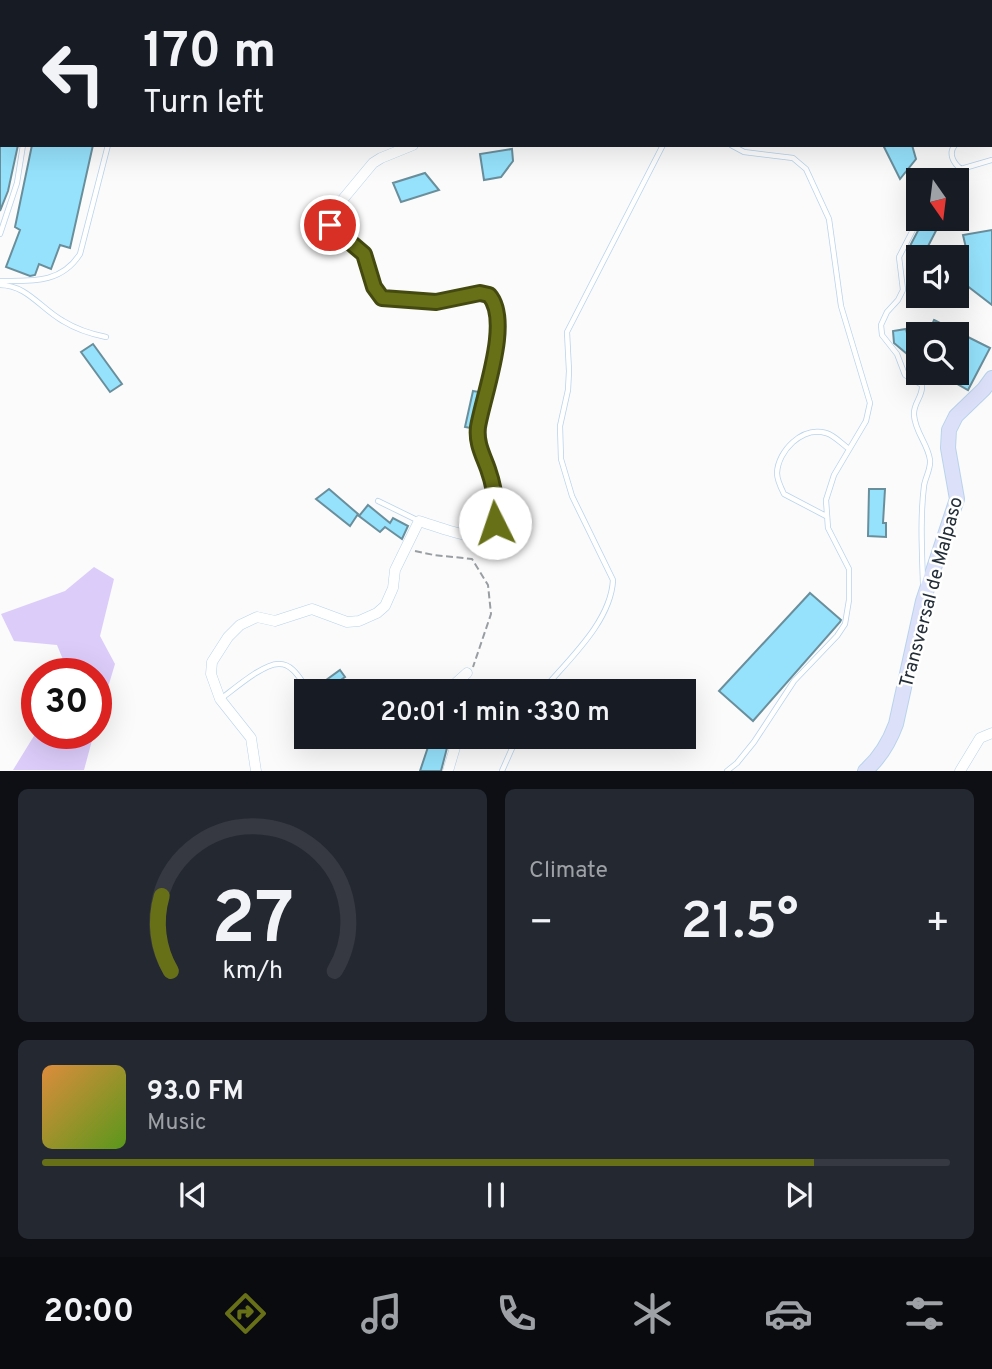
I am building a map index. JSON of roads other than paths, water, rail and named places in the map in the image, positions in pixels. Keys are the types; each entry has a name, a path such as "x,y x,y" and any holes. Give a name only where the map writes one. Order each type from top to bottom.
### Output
{"main road":[{"name":"Transversal de Malpaso","path":"865,771 879,757 896,724 923,601 957,499 947,439 949,430 956,416 992,378"}],"street":[{"path":"256,771 251,738 220,699 211,674 212,662 228,636 240,625 257,617 275,621 312,609 347,622 370,617 385,606 393,588 395,570 419,521 470,536 482,536 490,532 495,523 493,489 477,436 491,382 497,309 492,298 485,294 436,302 382,298 374,287 364,254 332,229 328,221 367,168 381,158 407,147"},
{"path":"460,679 467,673"},
{"path":"960,771 980,738 992,733"},
{"path":"448,771 455,749"}],"lane":[{"path":"0,234 17,183 23,147"},
{"path":"0,283 46,280 65,271 74,263 79,254 107,147"},
{"path":"552,679 600,621 612,595 613,580 572,496 561,459 560,426 569,381 567,332 662,147"},
{"path":"727,771 754,742 794,681 845,624 849,600 849,569 828,527 826,500 834,475 866,421 870,403 841,306 829,219 806,169 793,158 744,152 735,147"},
{"path":"954,147 952,159 961,169 992,160"},
{"path":"912,231 899,257 902,290 881,325 882,335 897,354 905,375 922,385 923,391 914,406 918,433 927,448 931,463 924,485 923,601"},
{"path":"0,283 11,285 33,298 61,320 89,334 106,337"},
{"path":"826,516 784,494 777,476 780,458 794,439 817,432 828,433 849,449"},
{"path":"378,501 419,521"},
{"path":"220,699 259,671 275,664 282,663 300,679"},
{"path":"502,771 512,749"}]}
